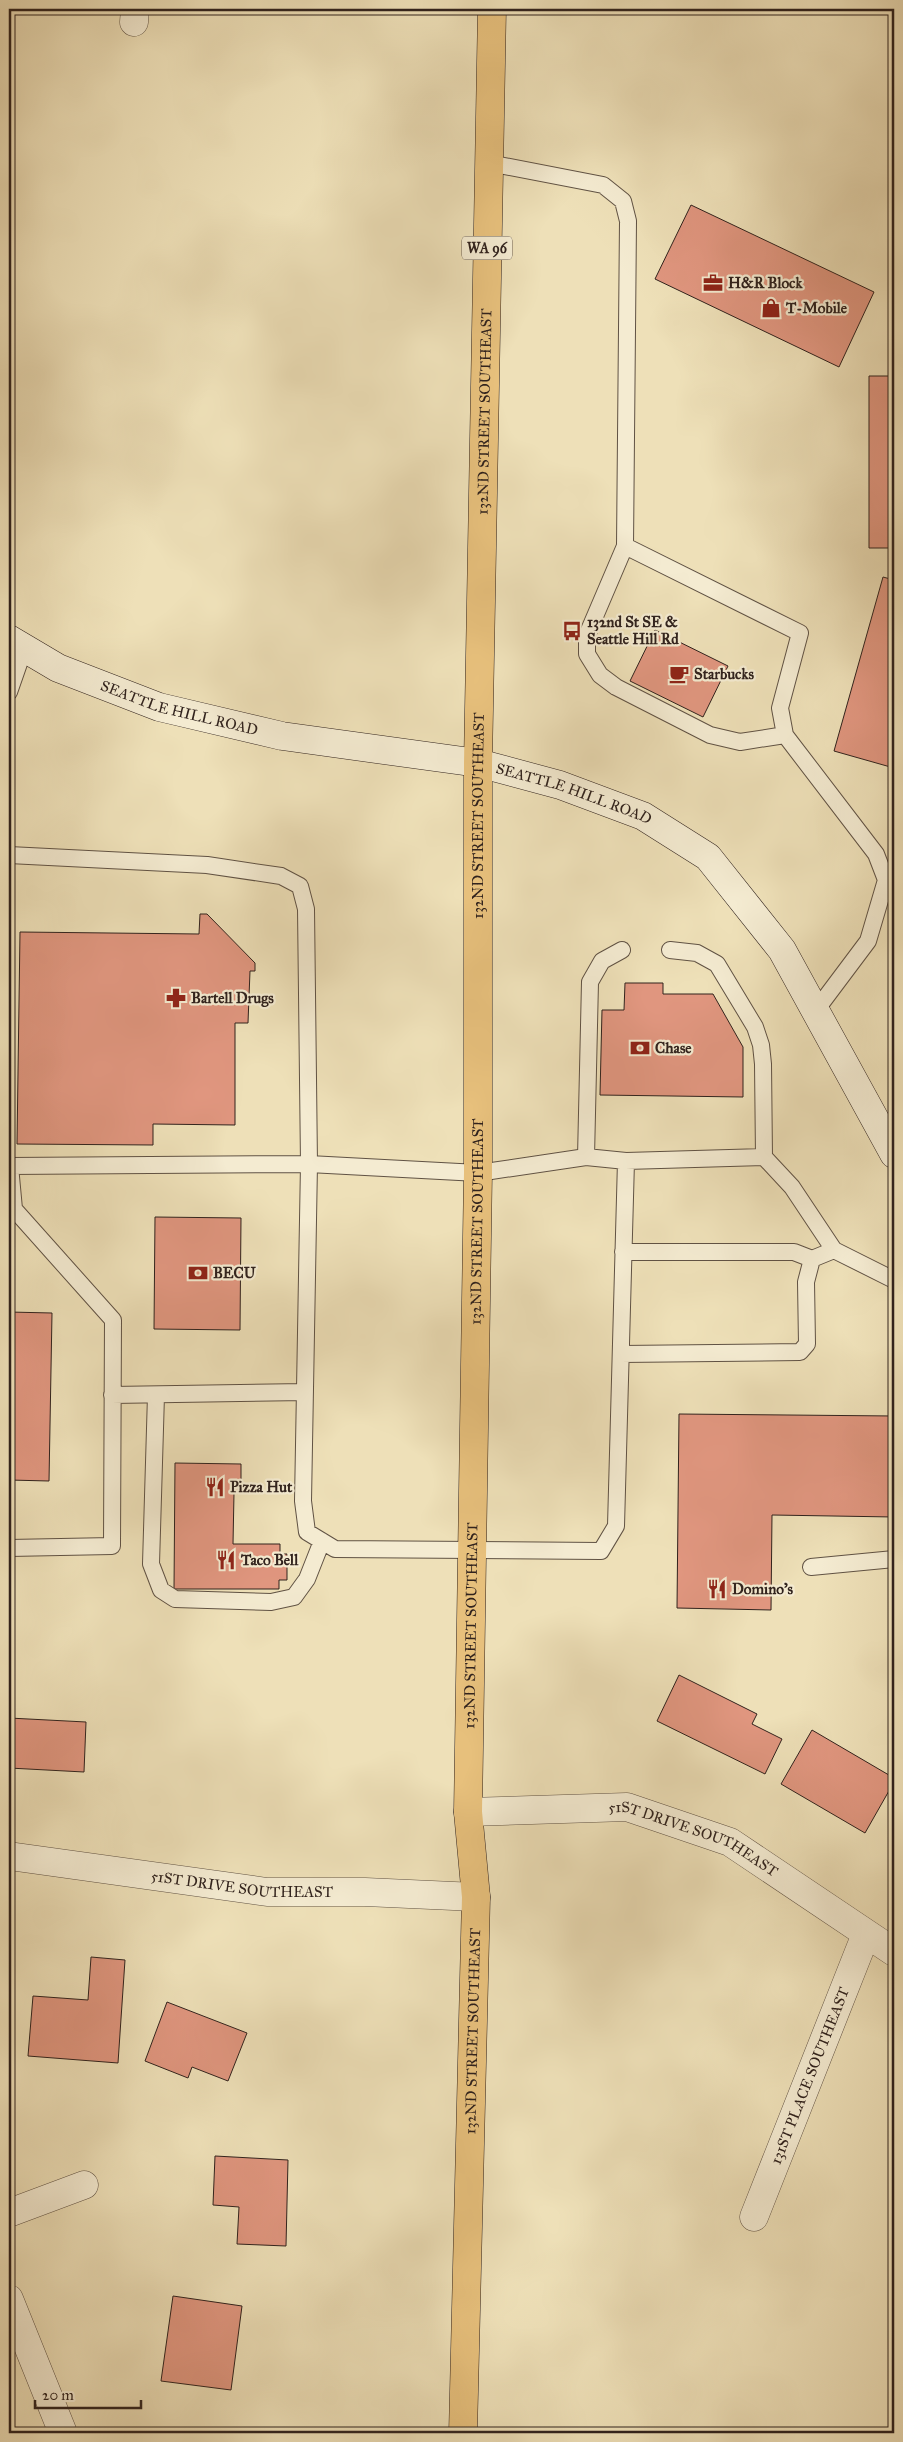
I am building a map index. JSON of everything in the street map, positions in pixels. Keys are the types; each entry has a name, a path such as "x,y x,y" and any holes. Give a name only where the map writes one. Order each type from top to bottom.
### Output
{"main road":[{"name":"132ND STREET SOUTHEAST","path":"463,2433 476,1897 468,1812 470,1549 478,1173 478,763 492,9"}],"street":[{"name":"SEATTLE HILL ROAD","path":"16,644 58,668 158,707 282,736 478,763 560,784 643,816 708,857 782,950 817,1009 894,1154"},
{"name":"51ST DRIVE SOUTHEAST","path":"468,1812 627,1807 730,1842 894,1952"},
{"name":"51ST DRIVE SOUTHEAST","path":"9,1856 267,1892 365,1892 476,1897"},
{"name":"131ST PLACE SOUTHEAST","path":"754,2217 866,1934"},
{"path":"9,2212 84,2185"},
{"path":"9,2299 63,2433"}],"lane":[{"path":"489,163 603,185 623,202 628,221 625,546 587,636 588,654 600,675 616,687 710,735 740,742 785,735"},
{"path":"625,546 800,633 780,708 785,735 876,854 886,880 868,941 817,1009"},
{"path":"9,692 16,644"},
{"path":"9,855 207,865 281,876 300,886 306,909 309,1164 303,1501 307,1532 335,1549 601,1551 616,1526 626,1160"},
{"path":"586,1157 590,982 602,961 622,950"},
{"path":"670,950 697,953 717,964 755,1027 761,1045 763,1064 764,1157 792,1187 834,1250 894,1280"},
{"path":"9,1548 112,1546 113,1320 14,1209 9,1166 309,1164 478,1173 586,1157 626,1160 764,1157"},
{"path":"623,1252 794,1252 812,1259 834,1250"},
{"path":"620,1354 800,1352 807,1344 806,1282 812,1259"},
{"path":"112,1395 305,1392"},
{"path":"156,1395 151,1564 161,1590 174,1599 271,1602 294,1597 307,1579 322,1541"},
{"path":"811,1567 894,1559"}],"building":[{"path":"691,205 874,292 839,367 655,279"},
{"path":"869,376 894,376 894,548 869,548"},
{"path":"883,577 894,580 894,768 834,751"},
{"name":"Starbucks","path":"655,630 728,666 703,717 630,681"},
{"path":"200,914 207,914 255,963 255,971 250,971 248,1023 235,1023 235,1125 153,1124 153,1145 17,1144 20,932 199,934"},
{"path":"625,983 663,983 663,994 713,994 743,1047 743,1097 600,1095 602,1010 624,1010"},
{"name":"BECU","path":"155,1217 241,1218 240,1330 154,1329"},
{"path":"9,1312 52,1313 49,1481 9,1480"},
{"path":"679,1414 894,1416 894,1517 772,1515 771,1610 677,1608"},
{"path":"175,1463 241,1464 241,1493 234,1493 233,1544 280,1544 280,1554 287,1554 287,1580 279,1580 279,1589 174,1589"},
{"path":"679,1675 757,1714 752,1724 782,1739 765,1774 657,1721"},
{"path":"9,1718 86,1722 84,1772 9,1768"},
{"path":"812,1730 894,1778 894,1782 865,1833 781,1784"},
{"path":"91,1957 125,1960 118,2063 28,2056 33,1996 88,2000"},
{"path":"167,2002 247,2033 228,2081 192,2067 188,2078 145,2061"},
{"path":"215,2156 288,2160 286,2246 237,2244 239,2207 213,2205"},
{"path":"173,2296 242,2306 231,2390 161,2381"},
{"path":"242,2429 243,2433 221,2433"}],"place":[{"name":"H&R Block","path":"713,283"},
{"name":"T-Mobile","path":"771,308"},
{"name":"132nd St SE & Seattle Hill Rd","path":"572,631"},
{"name":"Starbucks","path":"679,674"},
{"name":"Bartell Drugs","path":"176,998"},
{"name":"Chase","path":"640,1048"},
{"name":"BECU","path":"198,1273"},
{"name":"Pizza Hut","path":"215,1487"},
{"name":"Taco Bell","path":"226,1560"},
{"name":"Domino's","path":"717,1589"}]}
